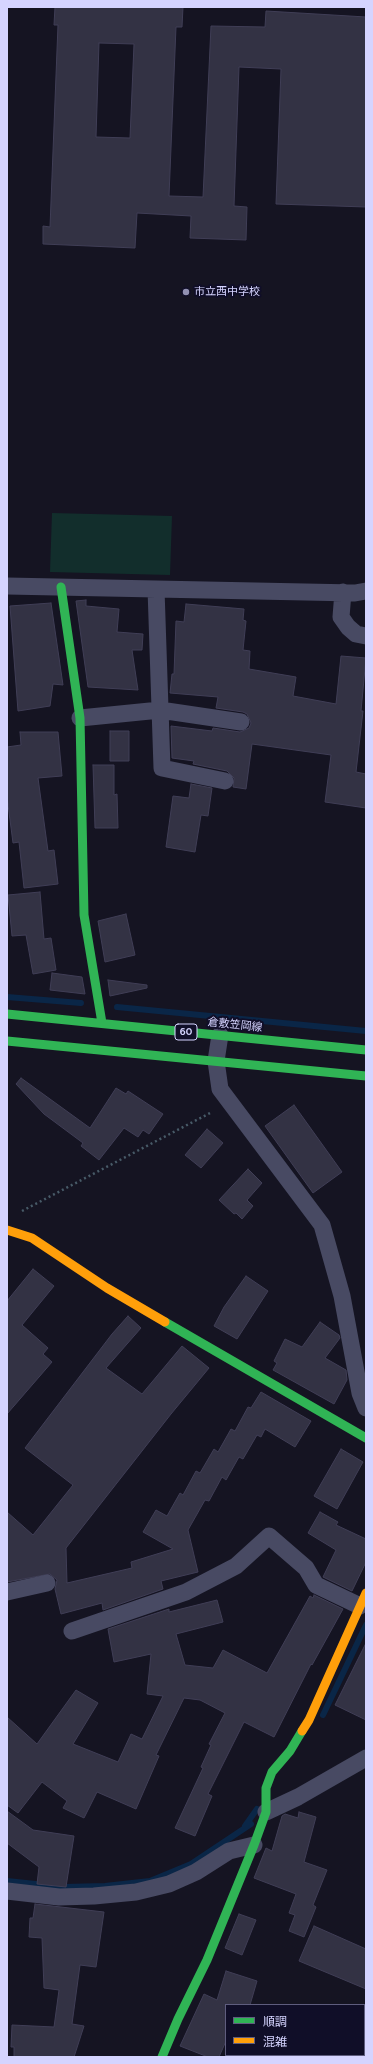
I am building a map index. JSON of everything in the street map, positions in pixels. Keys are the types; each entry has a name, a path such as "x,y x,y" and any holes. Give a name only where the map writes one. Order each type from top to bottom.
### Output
{"street":[{"path":"7,586 343,592 366,591"},
{"path":"61,587 80,718 84,915 102,1023"},
{"path":"156,589 162,768 225,781"},
{"path":"343,592 341,617 348,627 356,634 366,636"},
{"path":"80,718 160,710 241,722"},
{"name":"倉敷笠岡線","path":"7,1014 366,1050"},
{"path":"220,1035 216,1061 220,1089 322,1224 342,1296 360,1393 366,1408"},
{"path":"7,1041 366,1076"},
{"path":"7,1230 32,1238 107,1288 366,1438"},
{"path":"72,1632 186,1592 236,1566 269,1536 306,1568 316,1585 363,1599 309,1720 290,1751 272,1772 266,1788 267,1809 254,1844 210,1953 178,2019 162,2057"},
{"path":"7,1592 47,1583"},
{"path":"267,1809 298,1797 366,1758"},
{"path":"7,1891 59,1897 94,1896 136,1892 169,1884 196,1872 229,1851 254,1844"}],"path":[{"path":"21,1211 230,1102"}],"green space":[{"path":"52,513 172,516 170,575 50,572"}],"building":[{"path":"55,7 183,7 182,27 176,27 169,196 203,197 211,26 265,27 266,11 366,17 366,207 276,204 281,69 239,67 234,206 247,207 246,240 190,238 191,216 137,213 135,248 43,244 43,226 50,227 58,25 54,25","holes":["99,43 134,44 130,138 96,137"]},
{"path":"86,600 86,606 119,609 117,632 143,634 142,650 132,650 138,690 88,687 76,601"},
{"path":"51,603 63,685 53,684 50,706 18,711 10,606"},
{"path":"186,604 244,609 243,620 246,621 243,650 250,651 249,669 296,677 293,696 336,704 341,656 366,658 361,711 363,711 356,772 366,774 366,808 325,802 331,755 252,744 246,789 233,787 234,778 227,771 193,764 194,761 172,758 171,726 212,731 213,728 240,732 249,728 251,723 247,714 243,712 216,708 218,697 170,693 172,674 174,674 176,621 184,622"},
{"path":"110,731 129,731 129,761 110,761"},
{"path":"20,732 58,732 62,776 38,778 48,851 54,850 58,884 24,888 19,842 13,843 7,797 7,747 21,745"},
{"path":"93,765 114,765 114,795 117,794 118,828 95,828"},
{"path":"191,784 212,788 208,816 201,815 195,852 166,847 173,796 189,798"},
{"path":"40,892 44,939 51,938 56,970 33,974 26,935 12,936 8,895"},
{"path":"126,914 135,955 105,962 98,921"},
{"path":"52,973 82,977 85,994 50,990"},
{"path":"108,980 147,985 147,988 110,996"},
{"path":"21,1078 90,1128 116,1088 126,1094 128,1091 163,1114 149,1134 143,1130 138,1137 124,1128 99,1160 81,1146 83,1143 44,1114 16,1084"},
{"path":"294,1105 342,1172 313,1193 265,1126"},
{"path":"207,1129 223,1143 201,1168 185,1155"},
{"path":"248,1169 262,1183 247,1200 253,1206 242,1219 236,1213 234,1214 219,1200"},
{"path":"33,1269 54,1286 22,1325 48,1348 43,1354 52,1362 7,1414 7,1301"},
{"path":"246,1276 268,1291 237,1339 214,1326 224,1307"},
{"path":"128,1316 141,1328 106,1368 142,1394 182,1346 209,1368 66,1548 67,1583 132,1568 131,1562 173,1549 143,1532 156,1510 167,1516 180,1493 183,1495 196,1471 200,1473 214,1449 218,1452 231,1429 235,1431 248,1407 251,1408 261,1392 311,1421 295,1447 265,1429 261,1437 257,1435 243,1459 239,1457 226,1480 222,1477 209,1501 205,1500 188,1530 198,1572 161,1581 163,1589 103,1610 102,1603 61,1614 55,1589 57,1580 50,1574 7,1582 7,1512 33,1535 73,1485 25,1448 112,1334"},
{"path":"320,1322 339,1335 340,1338 325,1358 346,1370 347,1380 334,1404 273,1370 277,1363 274,1361 285,1339 302,1347"},
{"path":"341,1449 363,1462 337,1509 314,1496"},
{"path":"320,1512 338,1522 336,1525 366,1539 366,1562 352,1591 323,1577 336,1550 308,1533"},
{"path":"314,1595 343,1609 312,1665 311,1664 274,1737 244,1722 208,1794 212,1796 195,1836 175,1828 203,1768 201,1767 211,1745 209,1744 225,1713 200,1700 184,1698 156,1755 159,1756 136,1809 97,1792 84,1818 63,1808 67,1801 42,1782 18,1813 7,1805 7,1717 37,1744 76,1690 98,1703 73,1744 118,1762 131,1734 142,1739 163,1696 147,1694 151,1654 114,1662 108,1629 169,1609 169,1612 217,1600 223,1622 176,1634 185,1665 213,1668 223,1650 267,1673 310,1596 313,1598"},
{"path":"366,1643 366,1720 335,1705"},
{"path":"7,1811 33,1830 74,1836 66,1887 37,1884 39,1867 7,1843"},
{"path":"299,1812 316,1817 304,1862 327,1870 313,1905 316,1907 304,1937 289,1931 295,1915 289,1913 296,1894 254,1878 266,1848 272,1851 282,1816 285,1814 298,1818"},
{"path":"35,1904 104,1912 96,1967 80,1965 72,2024 84,2026 74,2057 14,2057 14,2047 11,2047 12,2025 54,2027 59,1990 44,1988 42,1938 29,1937 30,1918 33,1918"},
{"path":"239,1914 256,1920 242,1955 225,1948"},
{"path":"314,1926 366,1949 366,1989 299,1961"},
{"path":"226,1971 257,1981 250,2004 225,2004 225,2043 219,2057 208,2057 180,2046 204,1994 217,2000"}],"waterway":[{"path":"7,997 81,1003"},
{"path":"117,1007 366,1031"},
{"path":"323,1715 366,1625"},
{"path":"245,1826 257,1809"},
{"path":"7,1881 64,1887 105,1886 150,1881 191,1864 251,1824"}],"traffic: fast":[{"path":"61,587 80,718 84,915 102,1023"},
{"path":"7,1014 366,1050"},
{"path":"7,1041 366,1076"},
{"path":"165,1322 366,1438"},
{"path":"162,2057 178,2019 207,1960 254,1845 266,1812 266,1788 272,1772 290,1751 302,1731"}],"traffic: slow":[{"path":"7,1230 32,1238 107,1288 165,1322"},
{"path":"302,1731 309,1720 366,1593"}],"place":[{"name":"市立西中学校","path":"186,292"}]}
